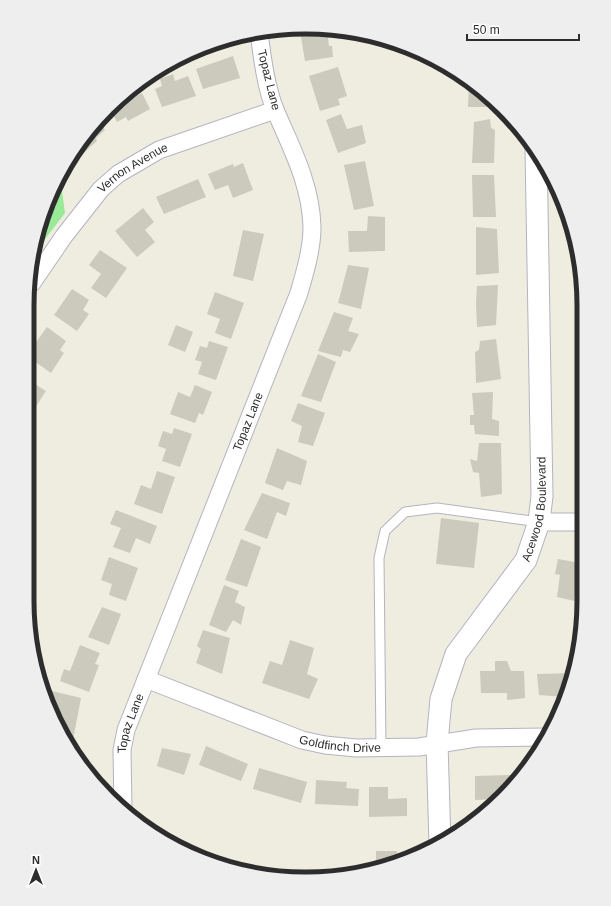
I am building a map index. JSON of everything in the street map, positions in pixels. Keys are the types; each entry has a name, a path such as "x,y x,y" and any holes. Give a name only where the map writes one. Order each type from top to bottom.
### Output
{"street":[{"name":"Topaz Lane","path":"123,802 122,750 126,730 299,292 308,259 312,228 305,182 290,141 275,110 262,56 260,38"},
{"name":"Vernon Avenue","path":"36,277 64,236 101,189 118,174 159,150 275,110"},
{"name":"Acewood Boulevard","path":"440,837 437,743 441,699 456,654 526,560 539,522 542,496 536,163"},
{"path":"539,522 577,522"},
{"name":"Goldfinch Drive","path":"146,679 302,740 325,745 382,748 421,747 437,743 476,738 540,737"}],"lane":[{"path":"382,748 379,558 385,531 405,512 437,508 539,522"}],"green space":[{"path":"61,186 65,213 41,245 48,218"}],"building":[{"path":"301,34 328,35 329,46 332,46 333,57 305,61"},
{"path":"233,56 240,78 203,89 196,69"},
{"path":"338,67 347,96 338,99 340,105 320,111 309,76"},
{"path":"173,74 175,81 188,76 196,96 162,107 155,89 162,86 160,79"},
{"path":"469,88 491,107 468,107"},
{"path":"142,93 150,109 128,121 126,117 117,122 113,115 130,98 131,99"},
{"path":"341,114 347,129 362,125 366,143 338,153 326,120"},
{"path":"490,119 491,128 495,130 494,163 472,163 474,122"},
{"path":"102,125 105,130 96,138 97,141 79,157"},
{"path":"365,161 374,206 354,210 344,165"},
{"path":"243,163 253,190 233,198 228,185 215,190 208,174 233,164 234,167"},
{"path":"472,175 494,175 496,217 473,217"},
{"path":"198,179 206,197 164,214 156,197"},
{"path":"143,208 154,222 145,230 155,242 137,257 115,231"},
{"path":"368,216 385,217 385,251 349,252 348,231 367,231"},
{"path":"476,227 497,229 499,273 476,275"},
{"path":"243,230 264,234 253,281 233,276"},
{"path":"100,250 127,268 106,298 91,288 101,274 89,265"},
{"path":"348,265 369,268 361,309 338,303"},
{"path":"498,285 496,325 477,327 477,286"},
{"path":"575,286 576,286 577,320 575,320"},
{"path":"72,289 89,300 83,310 89,314 77,331 54,315"},
{"path":"215,292 244,303 231,339 215,333 220,319 207,314"},
{"path":"334,312 353,318 348,331 359,334 350,352 343,350 341,357 318,351"},
{"path":"176,325 193,332 185,352 168,345"},
{"path":"47,327 66,341 60,350 64,353 51,373 34,361 34,351 37,347 34,345"},
{"path":"576,338 577,338 577,372"},
{"path":"496,339 501,379 476,383 475,352 479,350 480,341"},
{"path":"209,341 228,347 216,380 198,374 202,362 195,360 200,346 207,348"},
{"path":"318,354 336,362 321,402 301,396"},
{"path":"34,384 46,391 34,409"},
{"path":"195,385 212,392 203,415 199,413 195,423 170,414 178,392 190,397"},
{"path":"493,392 492,419 499,421 499,436 475,434 474,425 470,425 470,415 474,415 472,393"},
{"path":"298,403 325,413 313,446 298,442 302,426 291,421"},
{"path":"174,428 192,434 180,467 162,461 166,449 158,446 163,431 172,434"},
{"path":"479,443 501,443 502,494 481,497 479,473 473,472 470,459 477,461"},
{"path":"277,448 307,461 301,485 287,481 283,490 265,483"},
{"path":"157,471 175,477 162,514 134,504 141,485 151,489"},
{"path":"262,493 290,503 286,516 277,512 267,539 244,530"},
{"path":"116,510 157,526 150,544 136,538 130,553 113,547 121,528 110,524"},
{"path":"441,518 479,523 474,568 436,564"},
{"path":"241,539 261,547 247,587 225,580"},
{"path":"109,557 138,568 126,601 109,595 112,584 101,580"},
{"path":"558,559 577,562 577,602 557,597 560,575 555,574"},
{"path":"224,585 239,591 235,602 245,607 241,625 233,620 226,632 209,625"},
{"path":"102,607 121,614 109,645 88,637"},
{"path":"203,630 230,638 222,674 196,663 201,649 197,646"},
{"path":"290,640 314,648 307,674 318,679 309,699 262,683 270,661 282,665"},
{"path":"80,645 100,653 95,664 99,665 89,692 60,681 64,669 70,671"},
{"path":"495,661 507,661 511,671 524,671 525,698 507,700 507,693 481,693 480,671 495,671"},
{"path":"567,673 559,697 539,695 537,674"},
{"path":"52,691 81,698 73,740 62,721 51,695"},
{"path":"206,746 248,764 241,781 199,765"},
{"path":"162,748 191,754 184,775 157,766"},
{"path":"259,768 307,782 301,803 253,789"},
{"path":"511,775 511,779 490,799 475,800 475,776"},
{"path":"316,780 347,782 346,788 359,789 358,806 315,804"},
{"path":"369,787 388,787 388,799 407,798 407,816 369,817"},
{"path":"376,851 397,851 397,856 376,863"}]}
